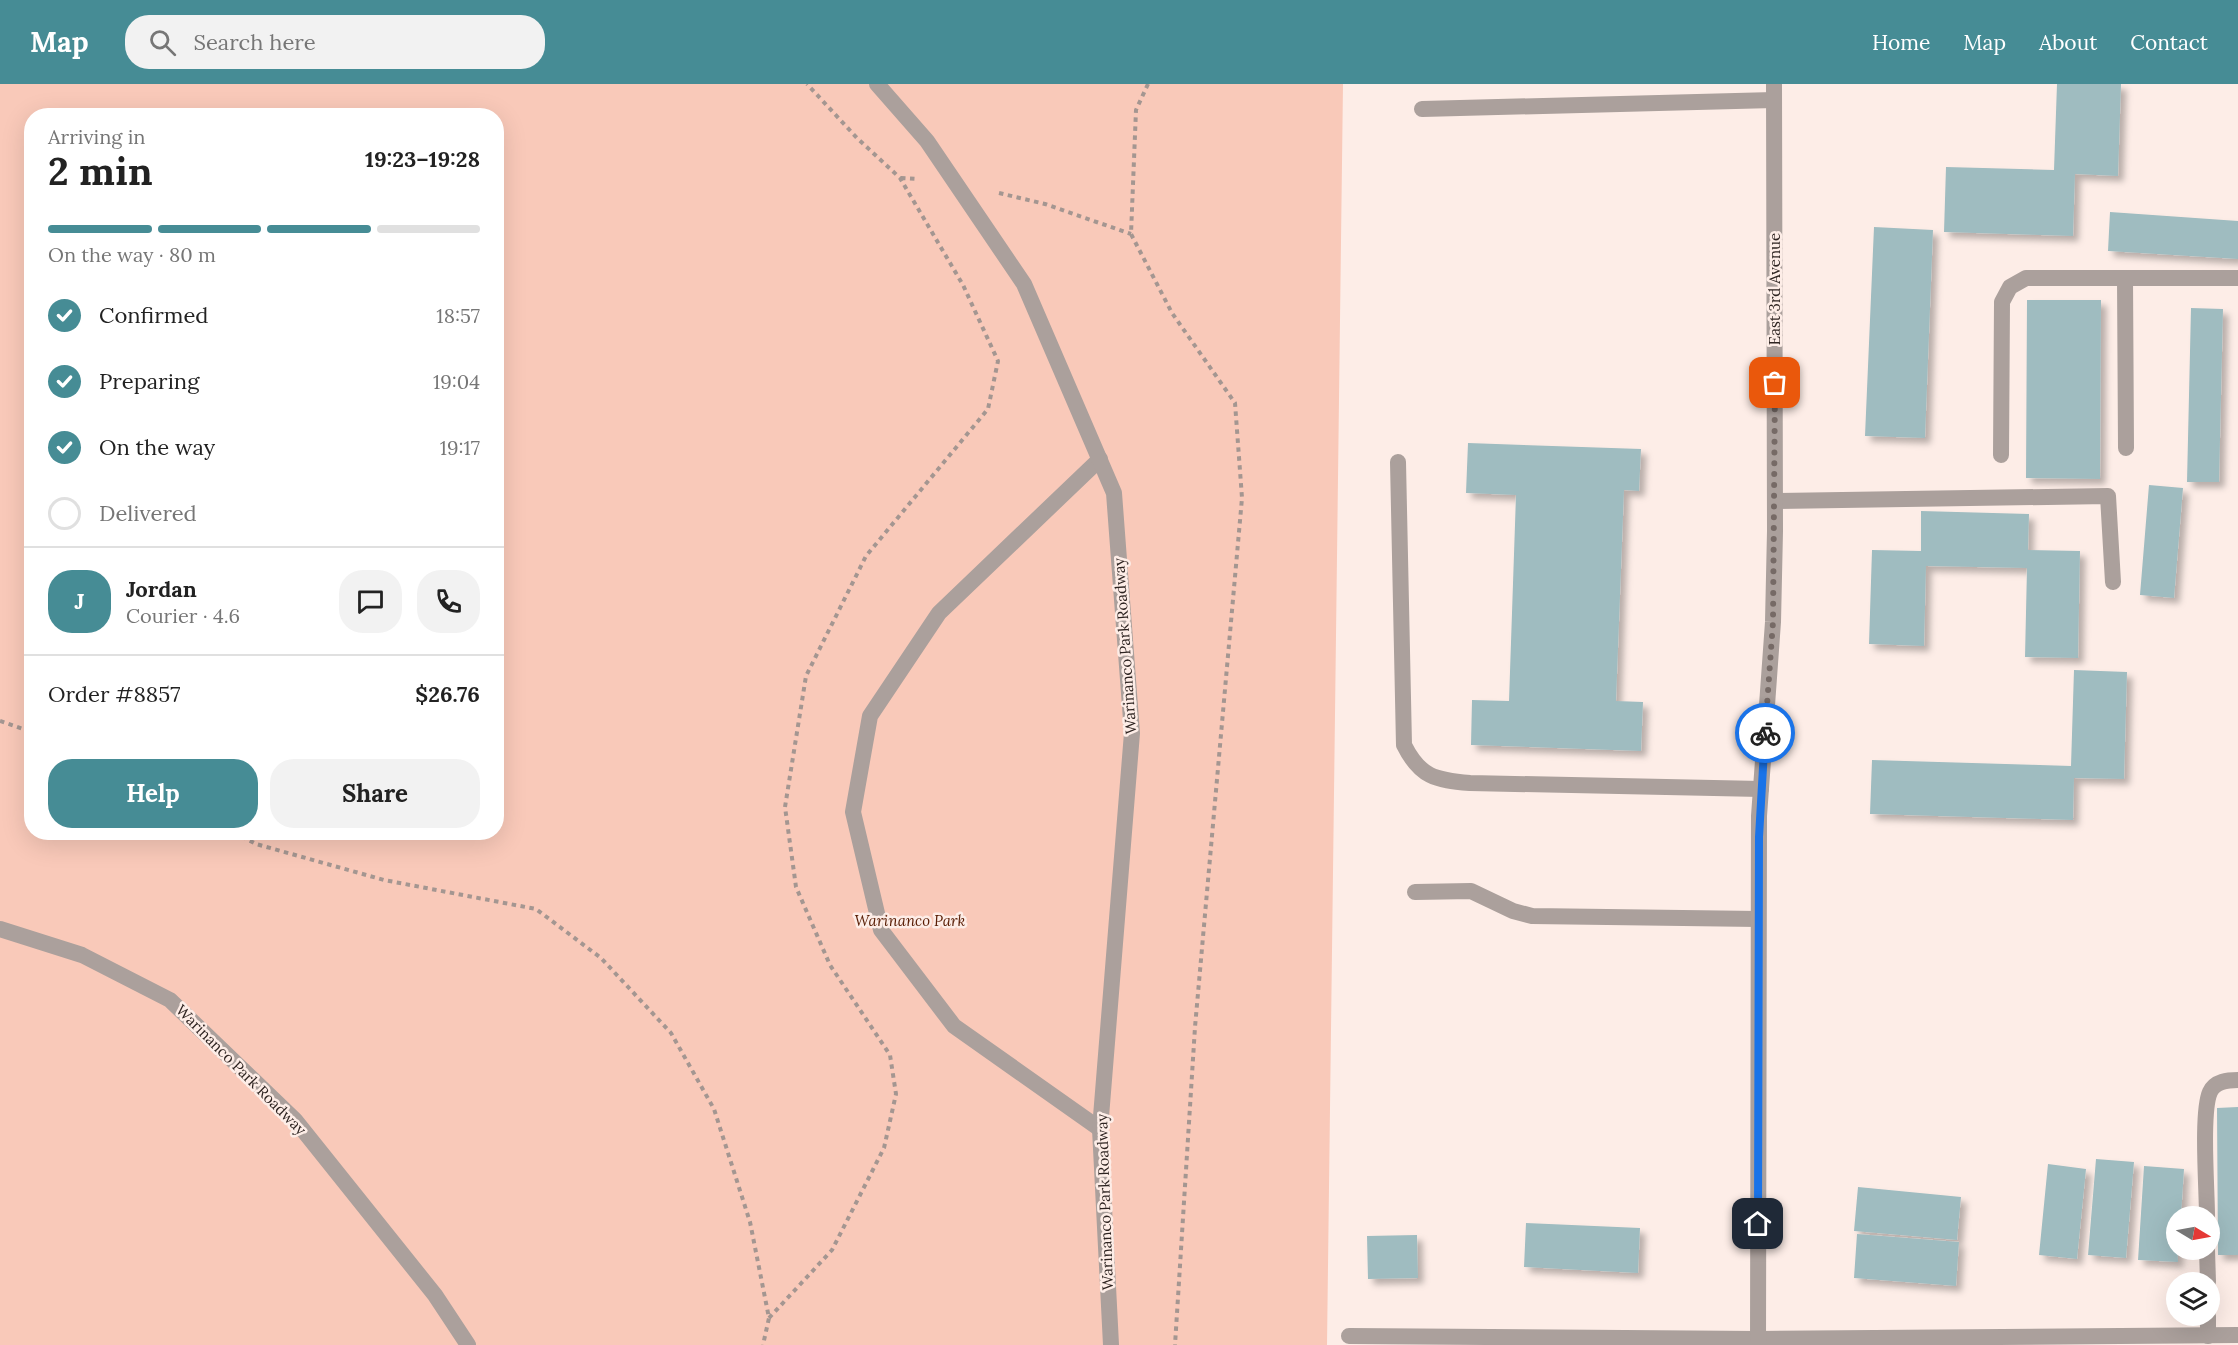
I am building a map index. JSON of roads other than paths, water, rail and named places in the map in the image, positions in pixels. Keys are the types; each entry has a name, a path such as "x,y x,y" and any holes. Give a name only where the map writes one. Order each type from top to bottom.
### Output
{"street":[{"name":"Warinanco Park Roadway","path":"877,84 927,141 1024,284 1114,493 1132,733 1100,1129 1111,1345"},
{"path":"1422,109 1774,92"},
{"name":"East 3rd Avenue","path":"1758,1342 1758,922 1761,789 1773,622 1775,501 1774,92"},
{"path":"2001,455 2002,302 2010,287 2026,278 2238,278"},
{"path":"2125,278 2126,448"},
{"path":"1100,459 939,613 870,716 854,812 881,930 954,1026 1100,1129"},
{"path":"1398,462 1404,745 1413,764 1424,774 1449,781 1470,783 1761,789"},
{"path":"1775,501 2108,496 2113,582"},
{"path":"1415,892 1472,891 1513,911 1539,917 1758,922"},
{"name":"Warinanco Park Roadway","path":"0,929 82,955 170,1000 295,1120 435,1295 468,1345"},
{"path":"2207,1206 2206,1108 2211,1090 2224,1080 2238,1080"},
{"path":"2208,1326 2208,1336"},
{"path":"1349,1336 1758,1342 2238,1335"}],"park label":[{"name":"Warinanco Park","path":"910,921"}]}
